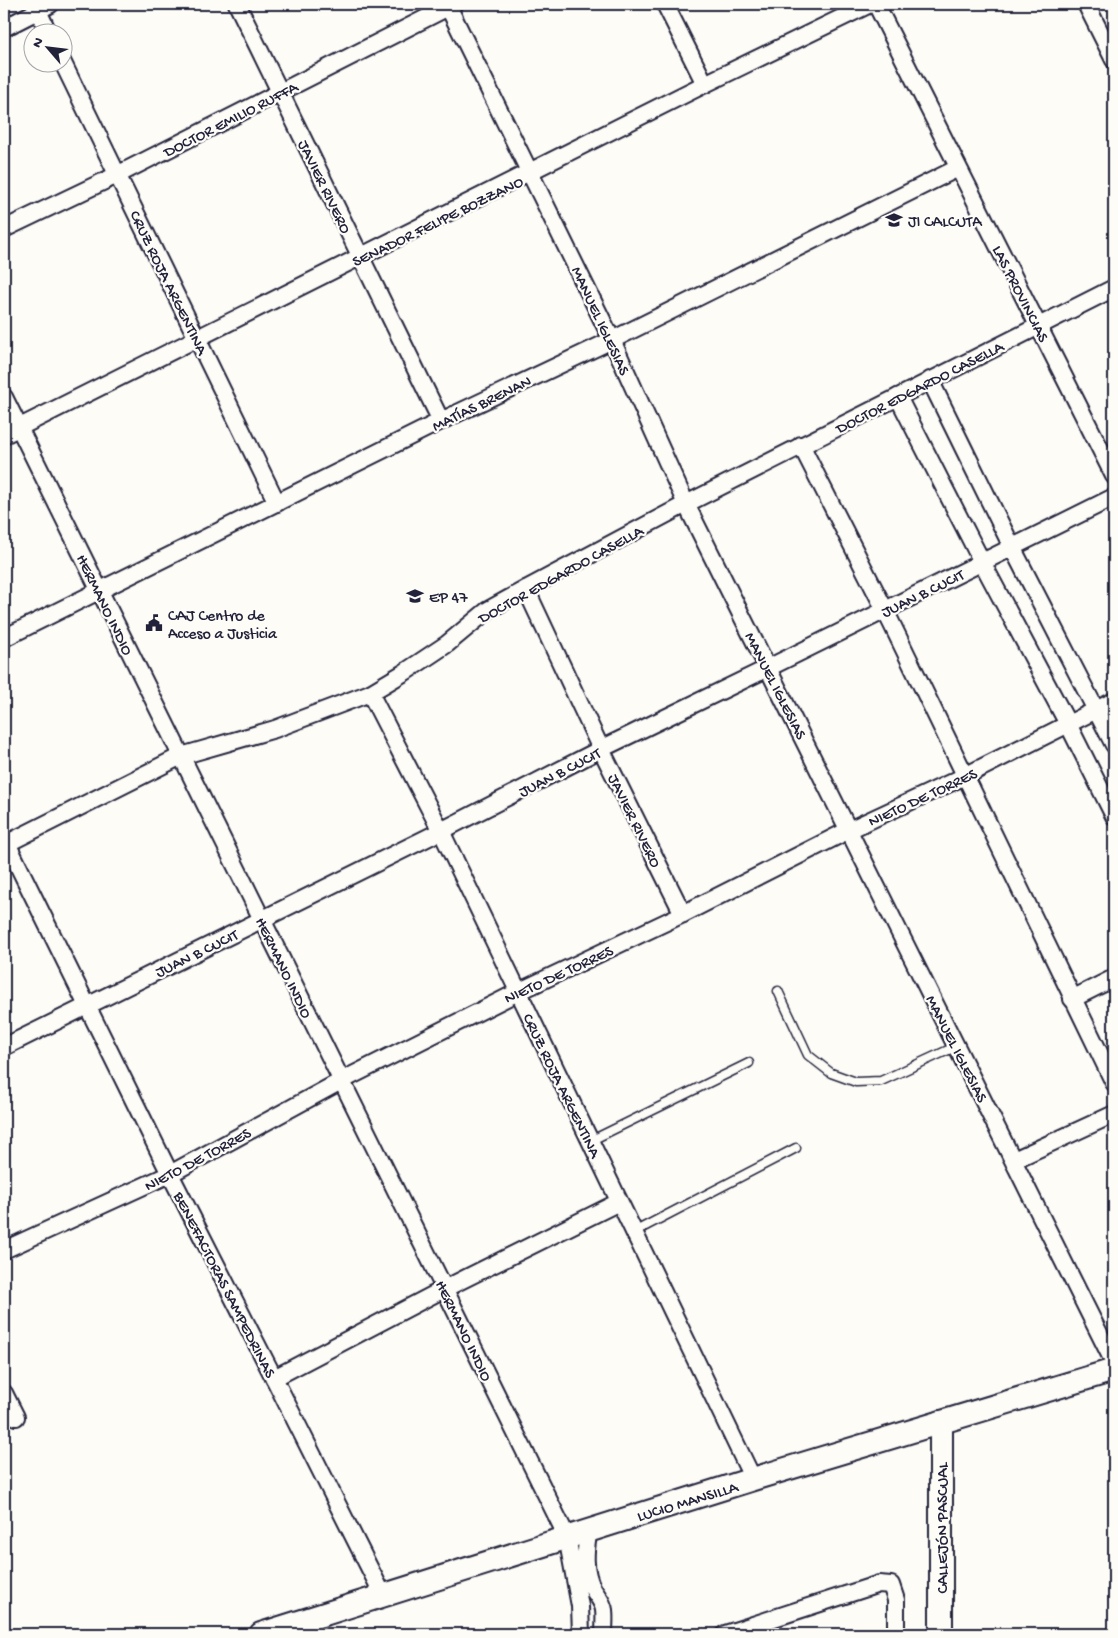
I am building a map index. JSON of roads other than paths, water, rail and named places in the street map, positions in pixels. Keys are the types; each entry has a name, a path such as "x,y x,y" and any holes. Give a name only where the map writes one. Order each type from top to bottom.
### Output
{"main road":[{"name":"LUCIO MANSILLA","path":"261,1634 753,1479 1114,1370"},
{"name":"CALLEJÓN PASCUAL","path":"941,1422 941,1634"}],"street":[{"name":"JAVIER RIVERO","path":"237,4 441,421"},
{"path":"665,4 705,84"},
{"name":"SENADOR FELIPE BOZZANO","path":"4,436 705,84 870,4"},
{"name":"LAS PROVINCIAS","path":"876,4 1114,476"},
{"path":"1086,4 1114,60"},
{"name":"DOCTOR EMILIO RUFFA","path":"4,229 118,175 450,5"},
{"name":"MANUEL IGLESIAS","path":"450,5 612,340 686,504 1114,1363"},
{"path":"4,28 41,6 45,22"},
{"name":"CRUZ ROJA ARGENTINA","path":"67,72 277,503"},
{"name":"MATÍAS BRENAN","path":"4,638 441,421 612,340 958,168"},
{"name":"DOCTOR EDGARDO CASELLA","path":"5,842 181,756 275,728 370,693 447,644 488,610 526,589 801,445 1114,288"},
{"path":"930,380 1012,547 1114,745"},
{"name":"HERMANO INDIO","path":"4,397 567,1538 580,1606 581,1634"},
{"path":"898,397 1114,816"},
{"path":"801,445 885,610 1114,1083"},
{"name":"JUAN B CUCIT","path":"4,1047 602,749 1114,497"},
{"name":"JAVIER RIVERO","path":"526,589 683,914"},
{"name":"CRUZ ROJA ARGENTINA","path":"370,693 440,831 753,1479"},
{"name":"NIETO DE TORRES","path":"4,1250 170,1174 341,1080 518,992 683,914 849,830 966,776 1114,700"},
{"name":"BENEFACTORAS SAMPEDRINAS","path":"5,842 383,1595"},
{"path":"1072,998 1114,978"},
{"path":"1014,1160 1114,1114"},
{"path":"274,1378 444,1288 619,1202"},
{"path":"4,1392 16,1417"},
{"path":"589,1530 585,1562 592,1587 601,1601 604,1610 604,1634"},
{"path":"725,1634 879,1584 891,1585 896,1600 896,1634"}],"lane":[{"path":"778,991 808,1055 831,1073 856,1082 881,1081 957,1046"},
{"path":"590,1141 749,1063"},
{"path":"634,1232 796,1148"}],"place":[{"name":"JI CALCUTA","path":"894,220"},
{"name":"EP 47","path":"415,596"},
{"name":"CAJ Centro de Acceso a Justicia","path":"154,623"}]}
